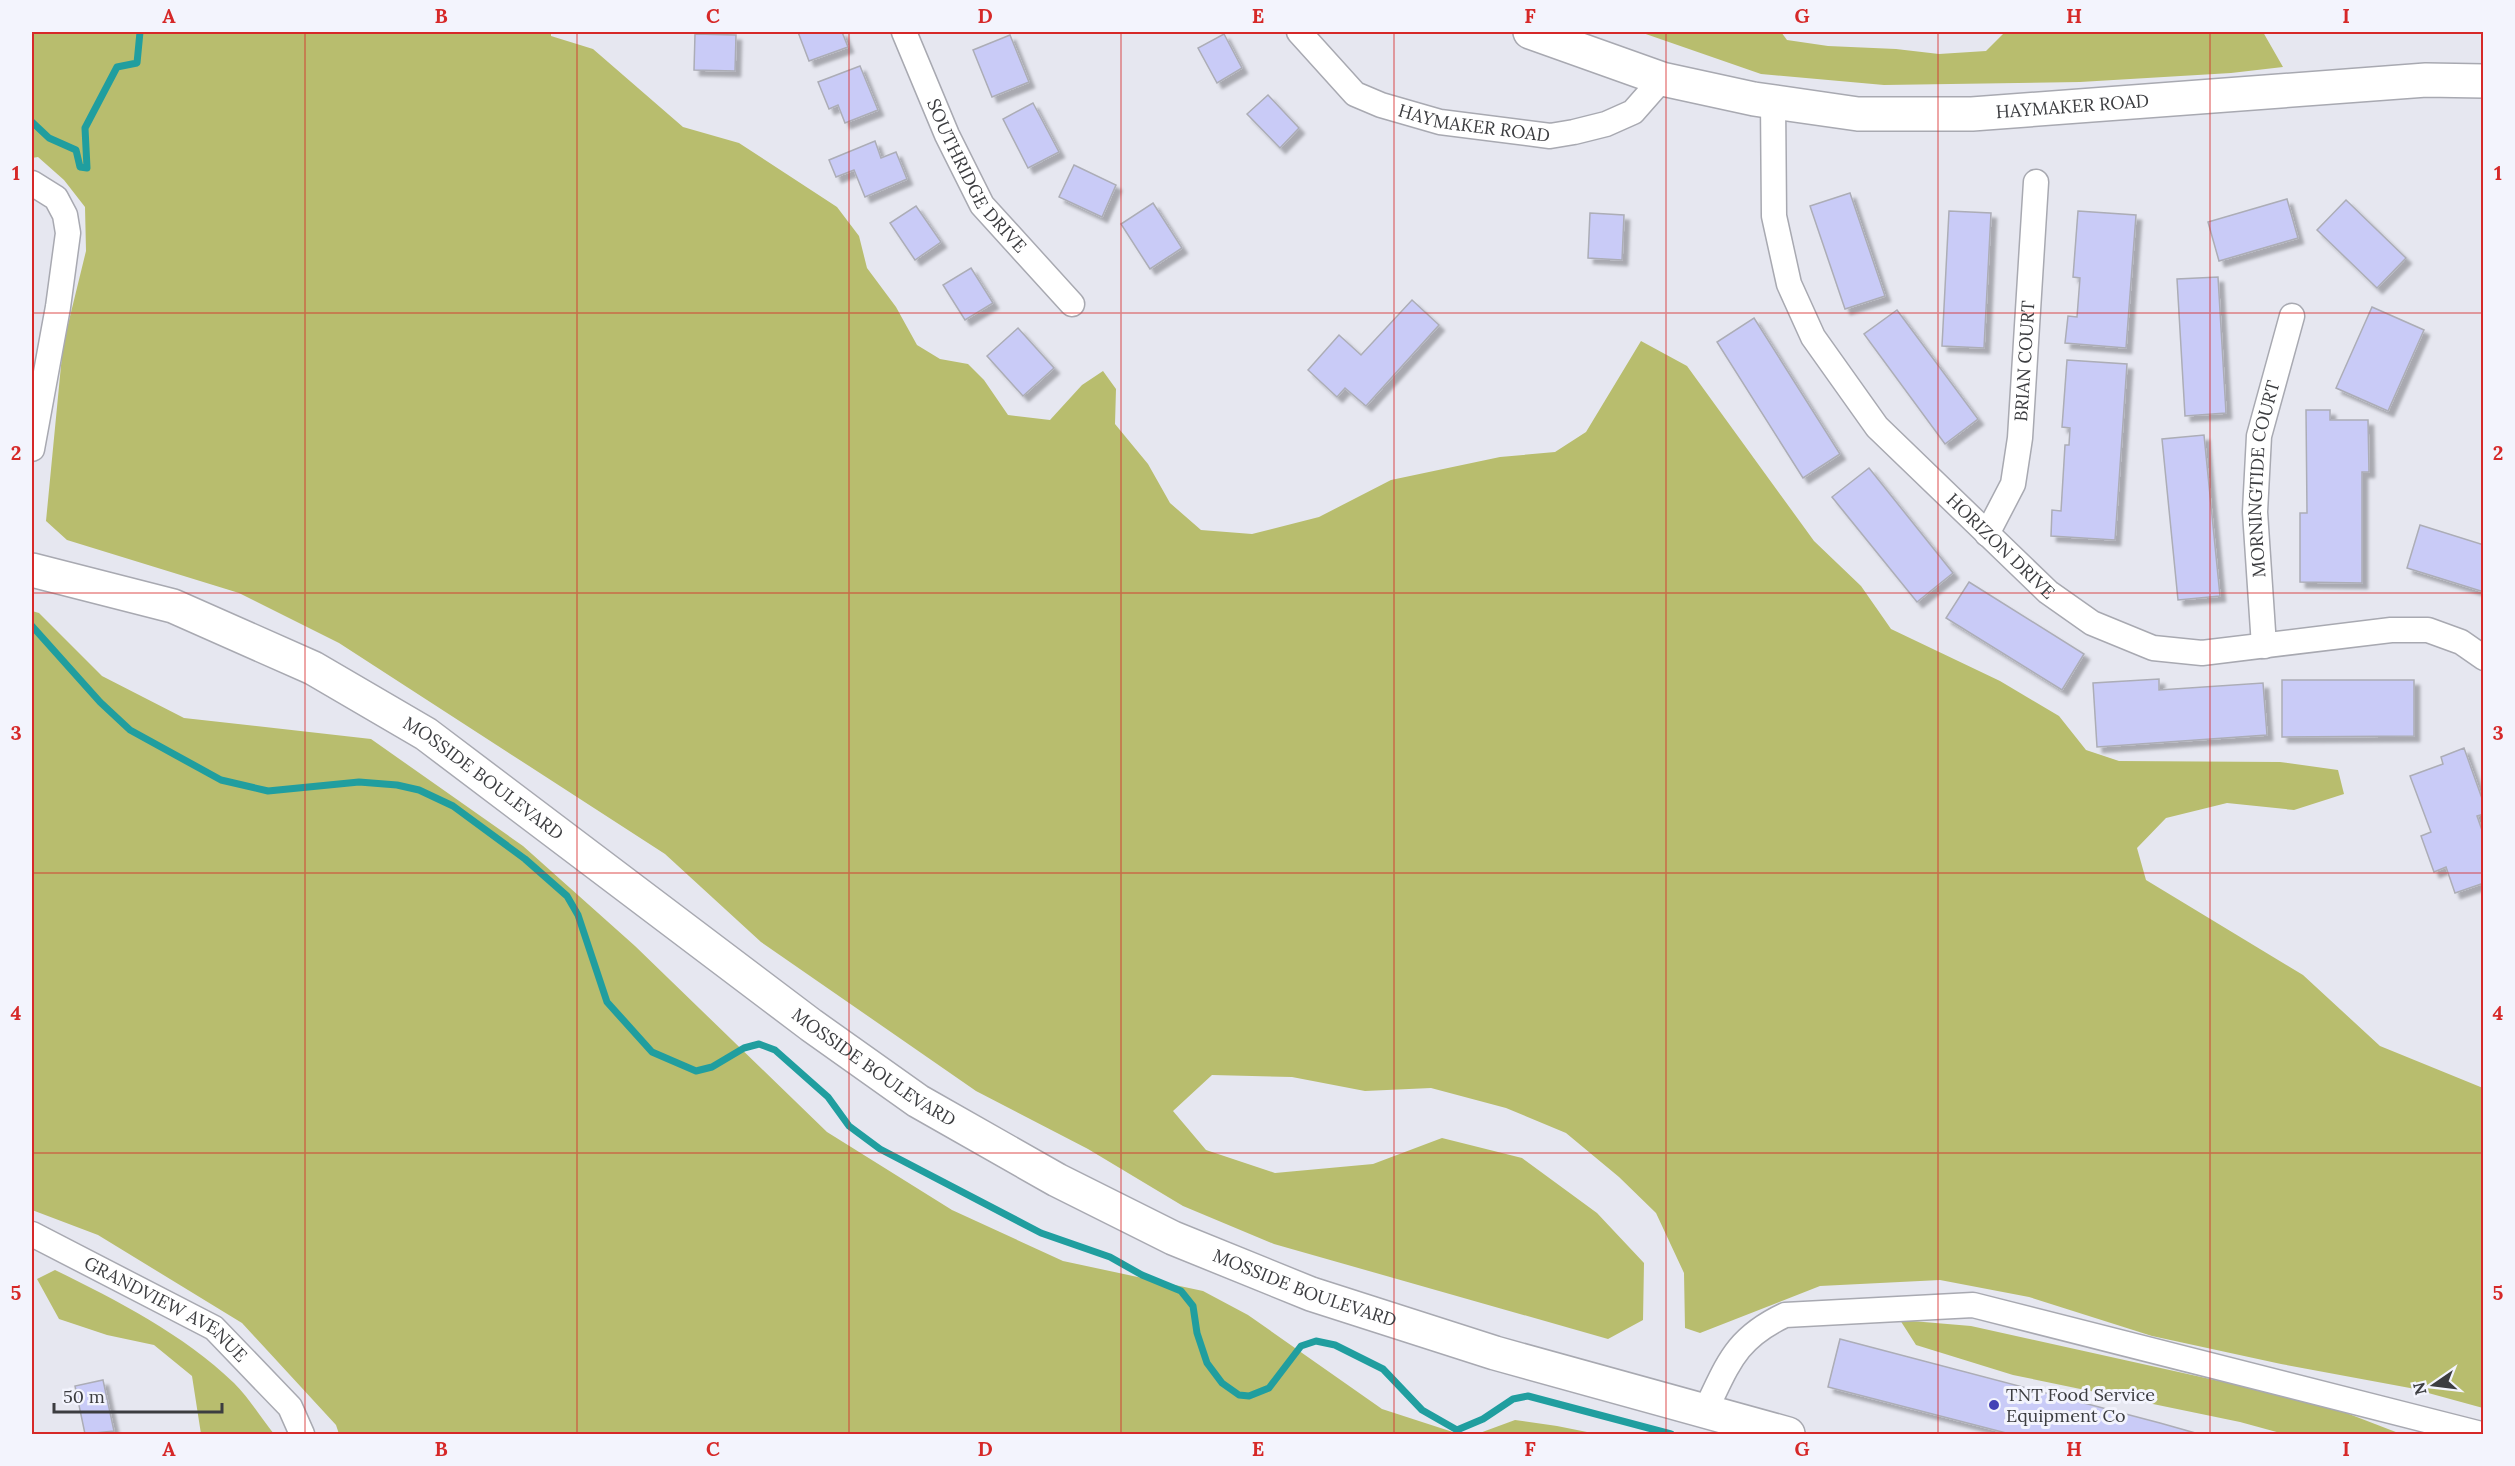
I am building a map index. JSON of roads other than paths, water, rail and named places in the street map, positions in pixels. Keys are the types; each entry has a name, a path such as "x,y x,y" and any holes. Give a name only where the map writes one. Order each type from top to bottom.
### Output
{"main road":[{"name":"HAYMAKER ROAD","path":"1530,32 1662,79 1773,101 1858,114 1972,114 2426,80 2484,81"},
{"name":"MOSSIDE BOULEVARD","path":"32,570 173,606 313,668 426,734 811,1025 918,1101 1058,1180 1163,1233 1311,1294 1495,1353 1788,1434"}],"street":[{"name":"SOUTHRIDGE DRIVE","path":"904,32 946,135 982,205 1072,304"},
{"name":"HAYMAKER ROAD","path":"1299,32 1355,94 1381,105 1440,122 1550,136 1574,132 1606,124 1633,112 1662,79"},
{"name":"HORIZON DRIVE","path":"1773,101 1774,216 1789,284 1813,337 1877,427 2048,592 2091,623 2153,648 2202,653 2391,630 2428,630 2461,642 2484,658"},
{"name":"BRIAN COURT","path":"1987,534 2013,484 2020,438 2036,182"},
{"path":"32,183 56,198 66,215 68,233 58,306 32,449"},
{"name":"MORNINGTIDE COURT","path":"2264,645 2255,512 2259,436 2292,316"},
{"name":"GRANDVIEW AVENUE","path":"32,1234 213,1328 290,1407 302,1434"},
{"path":"1705,1411 1736,1349 1764,1324 1785,1315 1973,1305 2481,1434"}],"waterway":[{"path":"32,122 49,138 76,150 80,167 87,168 85,128 117,67 137,63 140,32"},
{"path":"32,626 100,702 130,730 221,780 268,791 359,782 397,785 419,790 453,806 525,859 567,896 578,915 607,1002 652,1052 696,1071 712,1067 744,1048 759,1044 775,1050 828,1097 849,1126 880,1149 1041,1233 1110,1257 1142,1275 1181,1291 1193,1306 1197,1333 1207,1363 1222,1383 1239,1395 1249,1396 1269,1388 1301,1346 1316,1341 1335,1345 1383,1369 1422,1410 1457,1430 1483,1419 1513,1399 1528,1396 1671,1434"}],"place":[{"name":"TNT Food Service Equipment Co","path":"1994,1405"}]}
